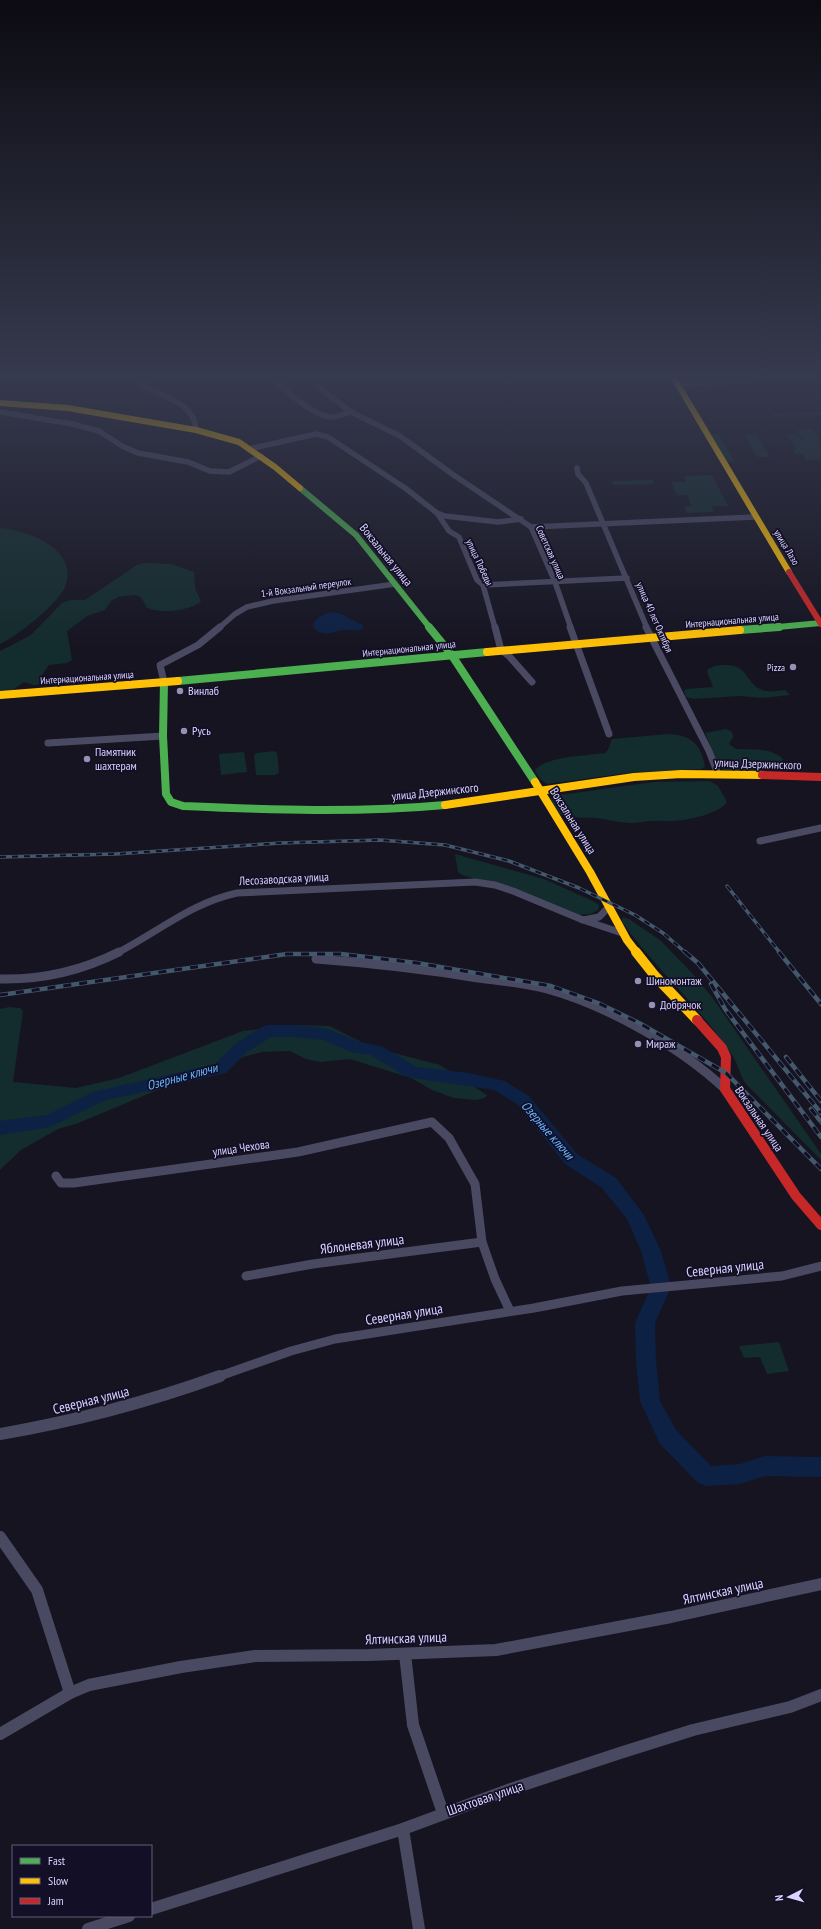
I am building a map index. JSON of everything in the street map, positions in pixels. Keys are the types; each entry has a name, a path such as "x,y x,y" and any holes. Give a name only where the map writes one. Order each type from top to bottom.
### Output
{"main road":[{"name":"Вокзальная улица","path":"276,468 347,527 368,550 451,654 540,790 598,883 622,933 634,951 722,1048 726,1057 725,1089 796,1196 821,1225"},
{"name":"улица Лазо","path":"726,468 821,624"},
{"name":"Интернациональная улица","path":"0,695 164,682 576,643 821,624"},
{"name":"улица Дзержинского","path":"164,682 163,736 166,794 171,802 183,806 330,810 391,809 457,803 634,777 718,774 821,777"}],"street":[{"path":"203,468 210,471 230,472 238,468"},
{"name":"улица Победы","path":"375,468 405,488 437,513 449,531 459,537 477,580 483,584 501,650"},
{"name":"Советская улица","path":"444,468 531,526 555,582 609,734"},
{"name":"улица 40 лет Октября","path":"577,468 578,474 586,483 651,638 709,750 718,774"},
{"path":"437,513 445,516 498,522 521,519"},
{"path":"531,526 561,527 755,517"},
{"path":"483,584 627,578"},
{"name":"1-й Вокзальный переулок","path":"164,682 160,665 198,645 236,614 248,607 273,601 395,584"},
{"path":"501,650 509,656 532,682"},
{"path":"48,743 163,736"},
{"path":"760,841 821,828"},
{"name":"Лесозаводская улица","path":"0,978 22,980 38,979 77,971 101,961 136,942 193,908 227,894 237,893 452,882 483,883 513,891 582,920 622,933"},
{"path":"582,920 599,916 606,912 609,907"},
{"path":"316,959 374,963 448,972 558,992 600,1009 662,1039 697,1062 725,1089"},
{"name":"улица Чехова","path":"56,1176 61,1183 74,1183 243,1160 328,1146 432,1122 449,1138 475,1184 482,1242"},
{"path":"482,1242 495,1280 510,1311"},
{"name":"Яблоневая улица","path":"246,1276 313,1264 482,1242"},
{"name":"Северная улица","path":"0,1434 44,1426 118,1409 316,1343 362,1334 635,1290 782,1276 821,1266"},
{"path":"0,1537 37,1590 70,1693"},
{"name":"Ялтинская улица","path":"0,1734 70,1693 89,1685 181,1666 255,1656 405,1654 496,1650 671,1617 821,1584"},
{"path":"405,1654 413,1725 443,1813"},
{"name":"Шахтовая улица","path":"152,1909 403,1829 443,1813 592,1761 714,1724 802,1704 821,1695"},
{"path":"403,1829 419,1929"},
{"path":"88,1929 126,1917"}],"green space":[{"path":"712,475 728,506 711,506 714,512 687,513 684,507 692,506 687,495 677,495 671,482 686,482 684,476"},
{"path":"652,480 654,484 615,485 612,481"},
{"path":"0,528 25,533 50,545 66,564 68,576 64,589 53,604 25,628 0,644"},
{"path":"144,563 171,564 194,572 195,588 201,602 189,608 175,611 160,611 147,608 141,597 135,595 118,597 111,601 105,610 87,616 67,631 72,660 67,663 49,665 42,675 42,682 37,685 24,682 11,691 0,691 0,651 31,635 62,603 70,600 85,600 137,565"},
{"path":"715,666 735,666 742,670 754,685 761,690 785,690 790,695 763,698 740,696 693,699 686,697 684,691 686,689 713,687 707,672 708,669"},
{"path":"726,729 732,732 733,737 729,744 736,749 755,749 767,751 778,755 783,759 782,761 768,770 759,772 723,770 719,766 705,733"},
{"path":"668,734 683,736 694,742 701,752 705,767 701,769 627,773 547,784 540,779 535,770 547,762 557,759 605,753 608,750 612,739"},
{"path":"274,751 277,753 279,773 275,775 256,775 254,755 257,753"},
{"path":"244,752 247,772 221,775 219,754"},
{"path":"710,781 718,786 727,802 717,810 710,813 695,818 680,820 631,823 595,818 570,817 562,815 558,812 554,808 551,800 551,798 560,795 653,782"},
{"path":"455,854 544,879 593,901 599,905 598,910 591,914 573,915 515,891 462,875 458,872"},
{"path":"622,917 629,919 660,940 694,975 712,997 821,1154 821,1160 746,1084 733,1056 718,1035 648,955 622,922"},
{"path":"9,1007 20,1008 23,1011 13,1082 76,1088 119,1078 243,1031 295,1025 330,1026 371,1047 440,1065 487,1095 485,1098 476,1100 454,1098 432,1090 411,1078 350,1059 320,1062 306,1059 290,1051 262,1052 243,1057 199,1079 172,1084 76,1124 58,1129 21,1150 0,1170 0,1009"},
{"path":"779,1342 789,1371 767,1374 760,1357 744,1358 739,1346"}],"water":[{"path":"331,612 343,615 363,625 363,627 361,630 341,630 328,633 321,633 315,629 313,626 317,618"}],"waterway":[{"name":"Озерные ключи","path":"0,1128 50,1121 99,1096 136,1089 183,1076 220,1069 241,1048 268,1031 296,1031 327,1035 357,1048 375,1050 413,1073 469,1079 499,1085 523,1100 571,1159 609,1183 635,1215 651,1251 661,1287 645,1323 646,1361 650,1401 668,1437 706,1476 740,1474 765,1466 821,1467"}],"railway":[{"path":"0,857 115,854 281,843 380,840 445,845 509,861 579,888 635,915 663,933 686,953"},
{"path":"727,886 780,953"},
{"path":"685,952 698,963 821,1113"},
{"path":"779,952 821,1004"},
{"path":"0,995 287,954 341,954 417,963 551,986 598,1003 639,1023 726,1073 821,1169"},
{"path":"711,984 725,1009 821,1137"},
{"path":"786,1057 821,1101"},
{"path":"811,1109 821,1122"}],"traffic: fast":[{"path":"300,488 356,535 451,654 535,782"},
{"path":"740,630 821,623"},
{"path":"178,681 487,652"},
{"path":"164,682 163,736 166,794 171,802 183,806 314,811 380,810 445,805"}],"traffic: slow":[{"path":"276,468 300,488"},
{"path":"727,468 789,572"},
{"path":"487,652 740,630"},
{"path":"0,695 178,681"},
{"path":"445,805 634,777 681,774 762,775"},
{"path":"535,782 590,872 627,940 655,976 697,1020"}],"traffic: jam":[{"path":"789,572 821,624"},
{"path":"762,775 821,777"},
{"path":"697,1020 722,1048 726,1057 725,1089 796,1196 821,1225"}],"place":[{"name":"Pizza","path":"793,667"},
{"name":"Винлаб","path":"180,691"},
{"name":"Русь","path":"184,731"},
{"name":"Памятник шахтерам","path":"87,759"},
{"name":"Шиномонтаж","path":"638,981"},
{"name":"Добрячок","path":"652,1005"},
{"name":"Мираж","path":"638,1044"}]}
